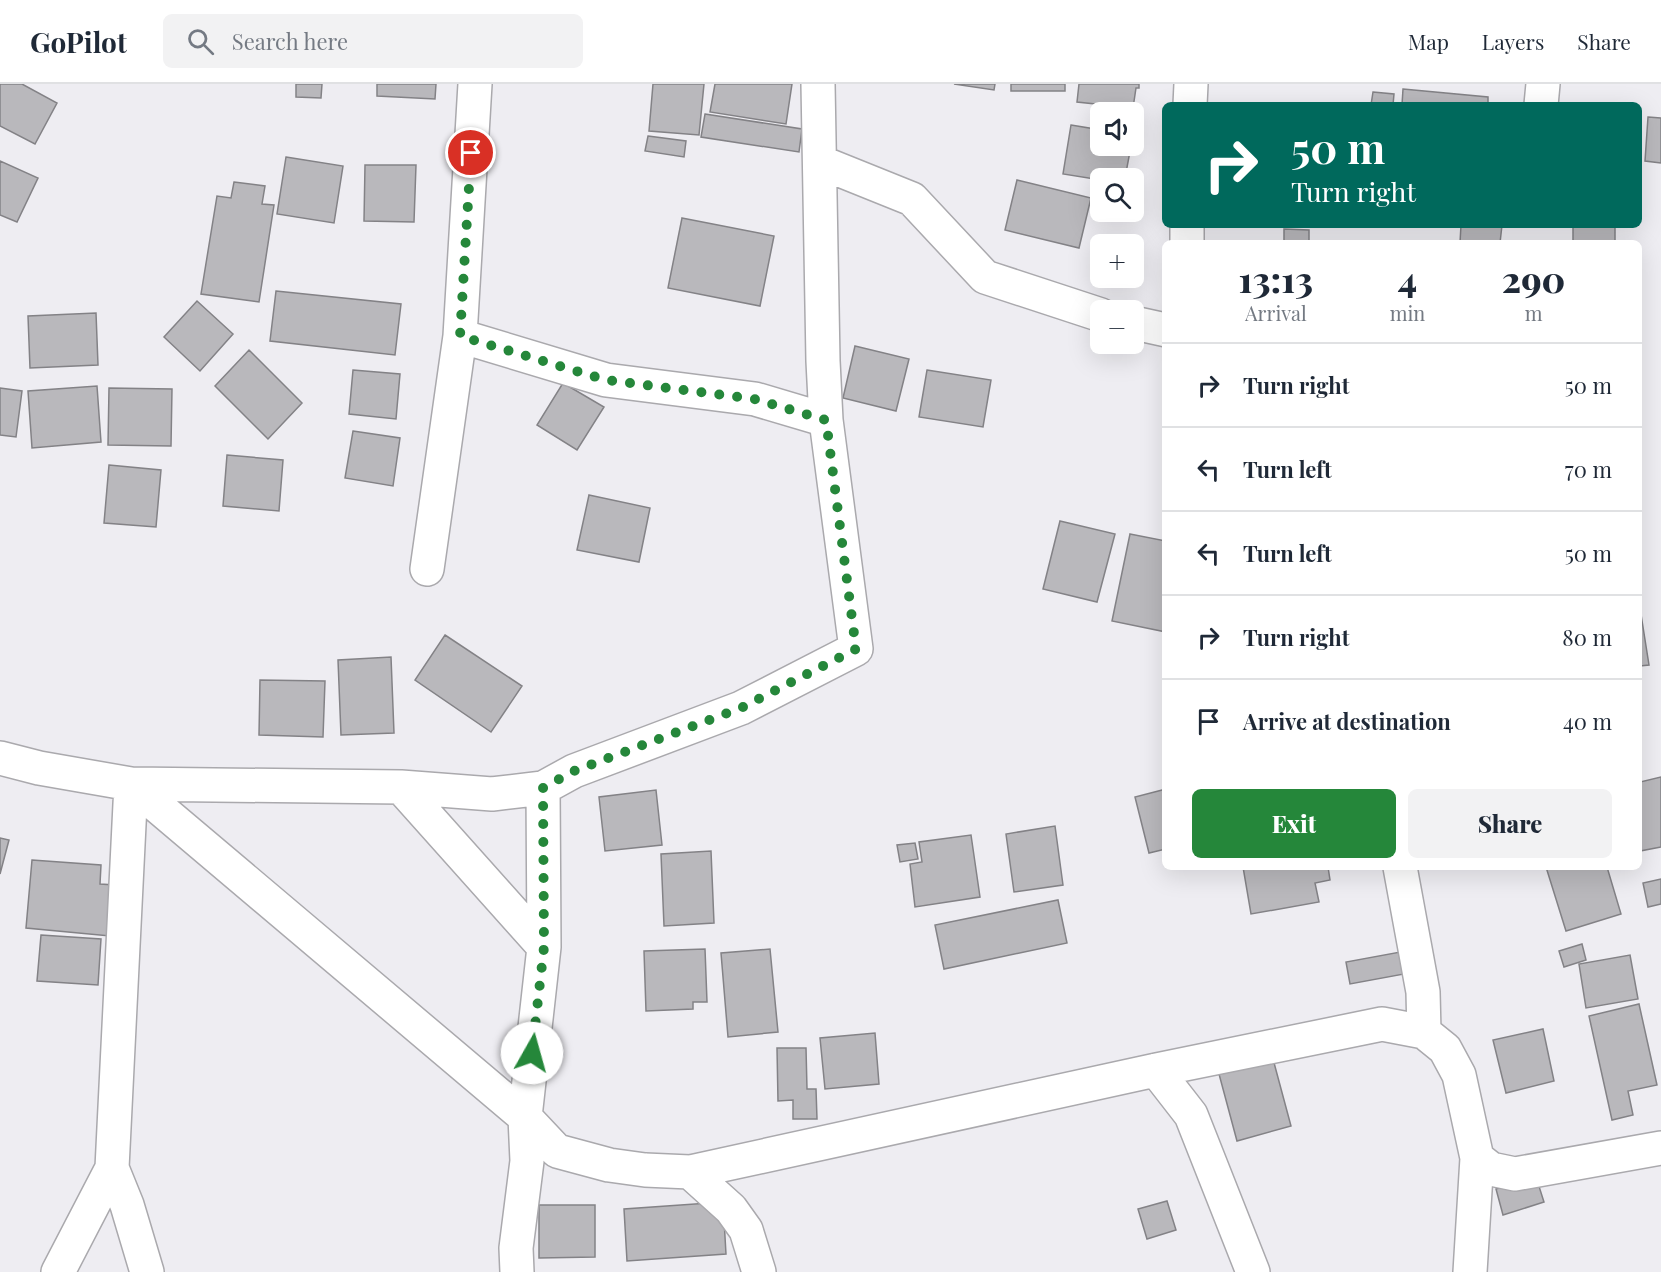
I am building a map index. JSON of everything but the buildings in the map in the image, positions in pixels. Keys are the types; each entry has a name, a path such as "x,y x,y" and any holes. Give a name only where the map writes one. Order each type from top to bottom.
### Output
{"street":[{"path":"427,569 460,336 475,84"},
{"path":"0,758 39,768 131,784 400,787 492,794 543,788 574,771 741,708 856,649 826,420 818,84"},
{"path":"1190,102 1191,84"},
{"path":"1541,102 1543,84"},
{"path":"820,162 912,199 985,277 1090,311"},
{"path":"1144,325 1162,329"},
{"path":"460,336 606,380 754,399 826,420"},
{"path":"131,784 525,1116 557,1151 609,1165 645,1170 690,1172 1156,1070 1382,1024 1424,1032 1445,1049 1460,1075 1477,1158 1470,1272"},
{"path":"58,1272 112,1168 131,784"},
{"path":"400,787 544,947"},
{"path":"517,1272 516,1248 526,1161 525,1116 544,947 543,788"},
{"path":"1401,870 1423,992 1424,1032"},
{"path":"1191,1115 1205,1061"},
{"path":"1156,1070 1191,1115 1253,1272"},
{"path":"1477,1158 1491,1169 1515,1174 1661,1148"},
{"path":"526,1161 557,1151"},
{"path":"112,1168 127,1205 147,1272"},
{"path":"690,1172 731,1209 746,1230 759,1272"}],"route":[{"path":"471,153 460,336 606,380 754,399 826,420 856,649 741,708 574,771 543,788 544,947 532,1053"}]}
